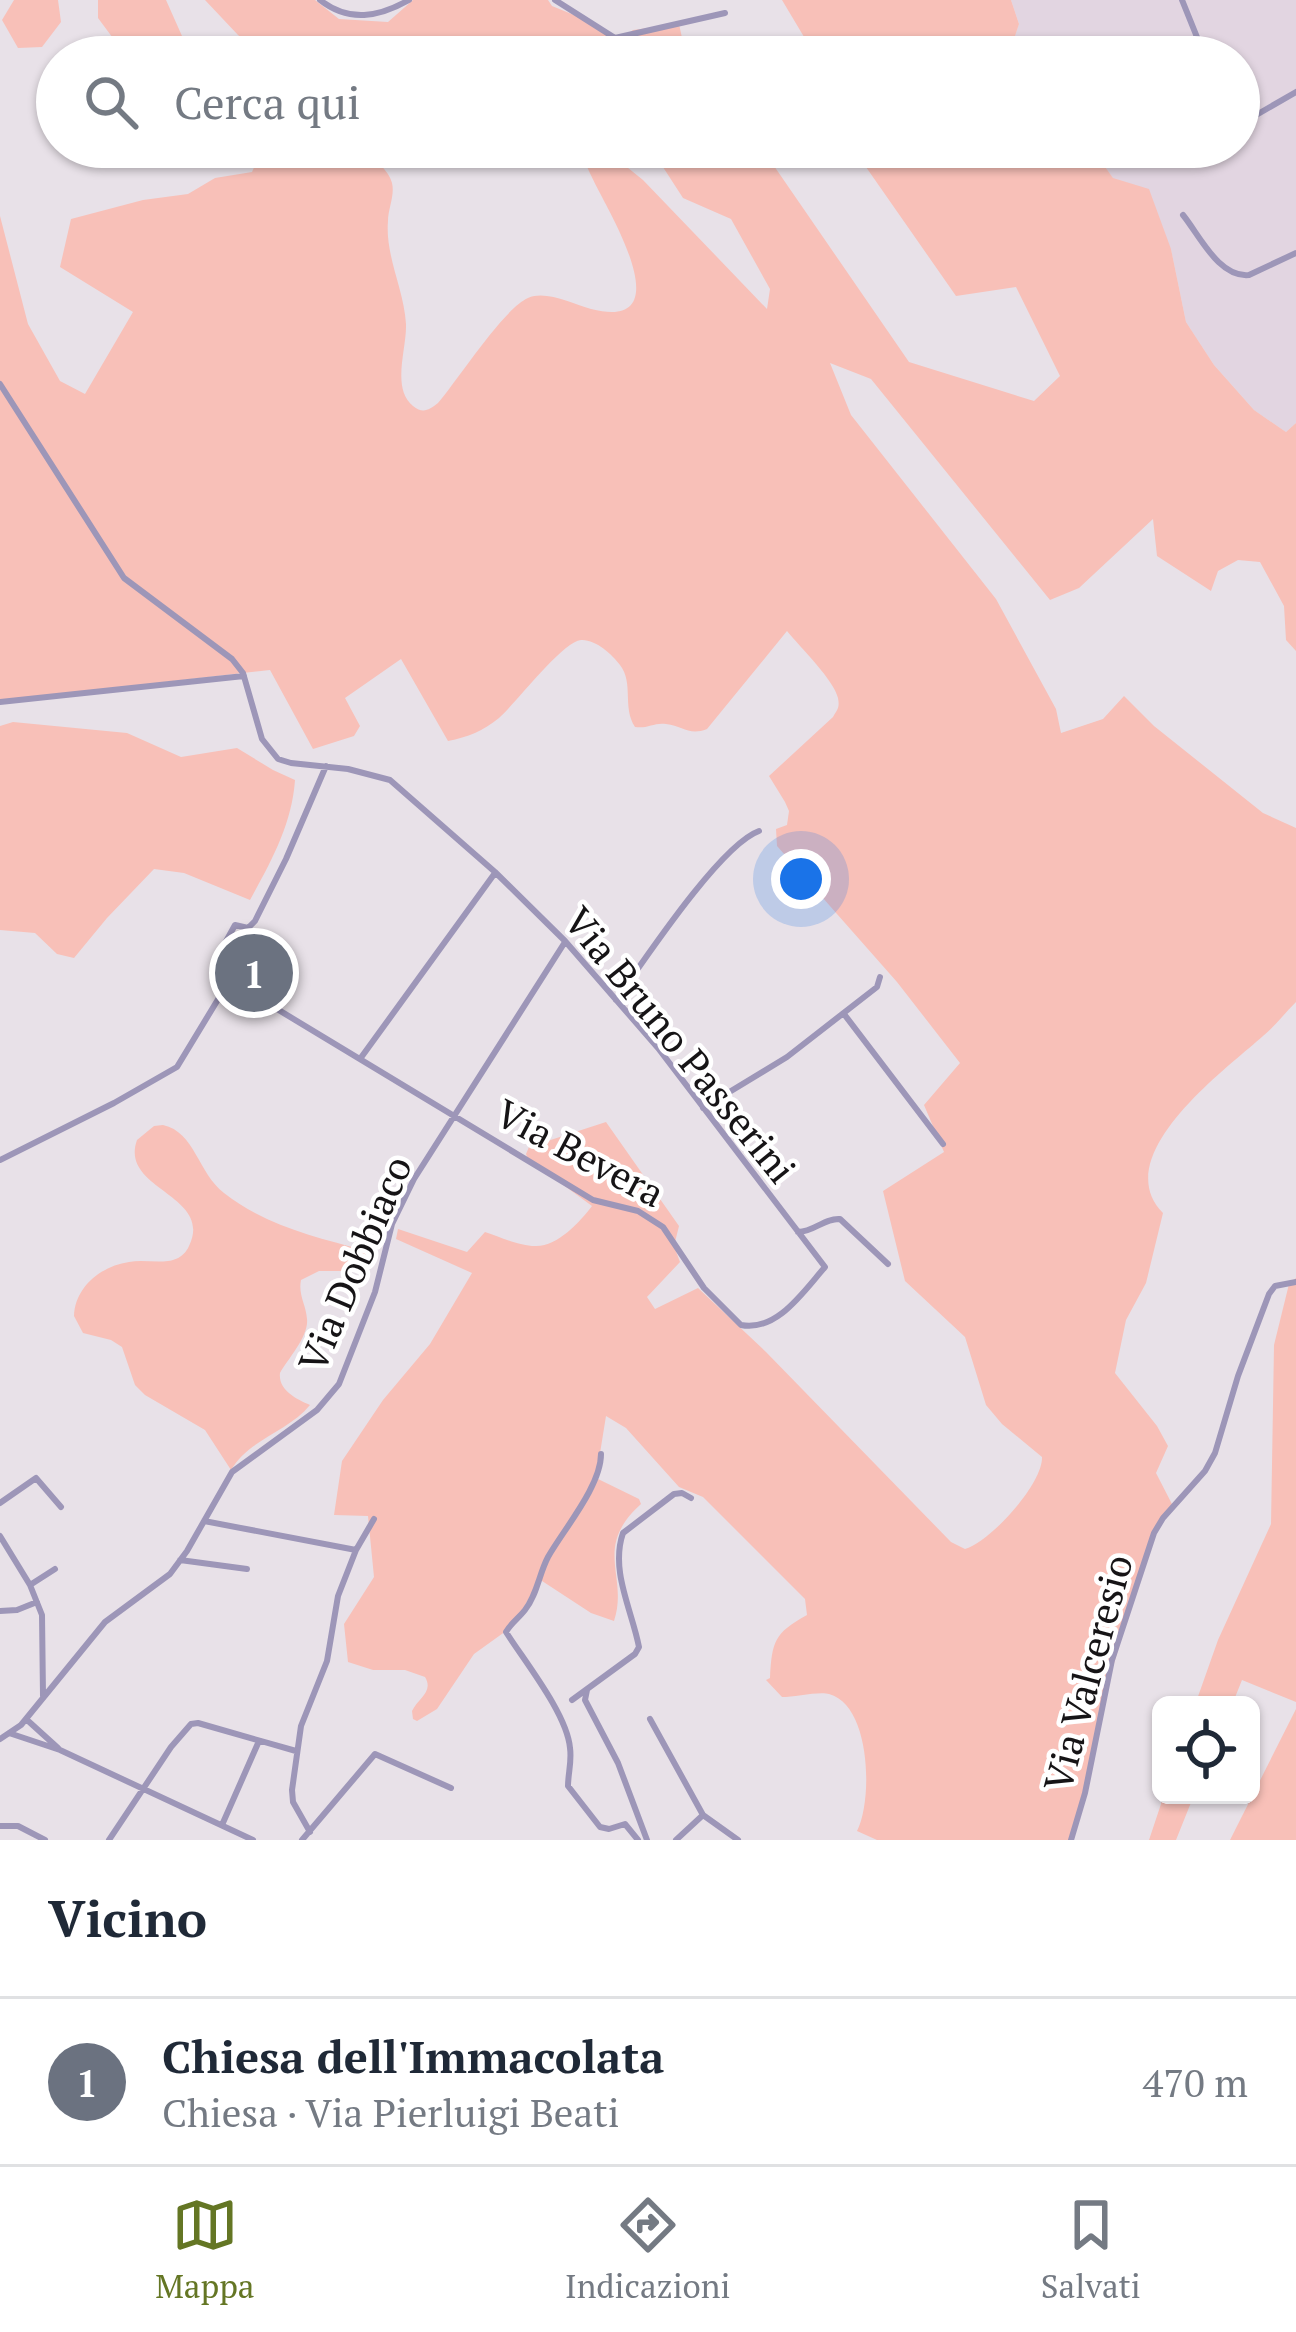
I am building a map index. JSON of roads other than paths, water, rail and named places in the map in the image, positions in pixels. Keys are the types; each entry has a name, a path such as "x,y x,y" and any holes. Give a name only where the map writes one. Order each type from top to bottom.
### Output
{"street":[{"path":"320,0 346,16 384,13 409,0"},
{"path":"555,0 612,36"},
{"path":"1182,0 1197,36"},
{"path":"624,36 725,13"},
{"path":"1260,113 1296,92"},
{"path":"1183,215 1232,274 1250,275 1296,254"},
{"path":"0,384 124,578 232,658 244,676 0,702"},
{"name":"Via Bruno Passerini","path":"244,676 256,727 269,752 291,763 366,772 390,780 565,941 658,1048 825,1267"},
{"path":"0,1160 177,1067 229,980 237,958 224,945 235,925 248,928 255,921 326,766"},
{"path":"616,1000 702,884 742,839 759,831"},
{"path":"360,1060 495,872"},
{"name":"Via Dobbiaco","path":"0,1739 26,1719 105,1622 170,1574 232,1472 316,1411 339,1384 375,1292 392,1224 414,1179 565,941"},
{"path":"704,1108 787,1057 878,987 880,976"},
{"path":"229,980 456,1116"},
{"path":"844,1014 943,1144"},
{"name":"Via Bevera","path":"456,1116 593,1199 650,1217 663,1227 704,1288 741,1325 773,1321 825,1267"},
{"path":"798,1232 840,1219 888,1264"},
{"name":"Via Valceresio","path":"1071,1840 1112,1660 1154,1533 1215,1453 1269,1294 1275,1286 1296,1282"},
{"path":"601,1454 582,1503 550,1552 526,1609 506,1632 568,1736 568,1786 600,1828 625,1824 638,1840"},
{"path":"0,1503 36,1478 61,1508"},
{"path":"572,1700 639,1647 622,1587 623,1534 674,1494 691,1498"},
{"path":"310,1832 293,1802 296,1750 306,1709 327,1661 338,1596 374,1519"},
{"path":"204,1521 356,1550"},
{"path":"0,1536 42,1615 43,1699"},
{"path":"180,1560 248,1569"},
{"path":"30,1586 56,1570"},
{"path":"0,1610 37,1602"},
{"path":"589,1687 585,1700 618,1763 647,1840"},
{"path":"26,1719 60,1750"},
{"path":"650,1719 703,1815 738,1840"},
{"path":"109,1840 190,1724 296,1750"},
{"path":"9,1733 60,1750 253,1840"},
{"path":"222,1825 259,1741"},
{"path":"302,1840 375,1754 451,1789"},
{"path":"676,1840 703,1815"},
{"path":"0,1826 18,1826 45,1840"}],"place":[{"name":"Chiesa dell'Immacolata","path":"254,973"}]}
